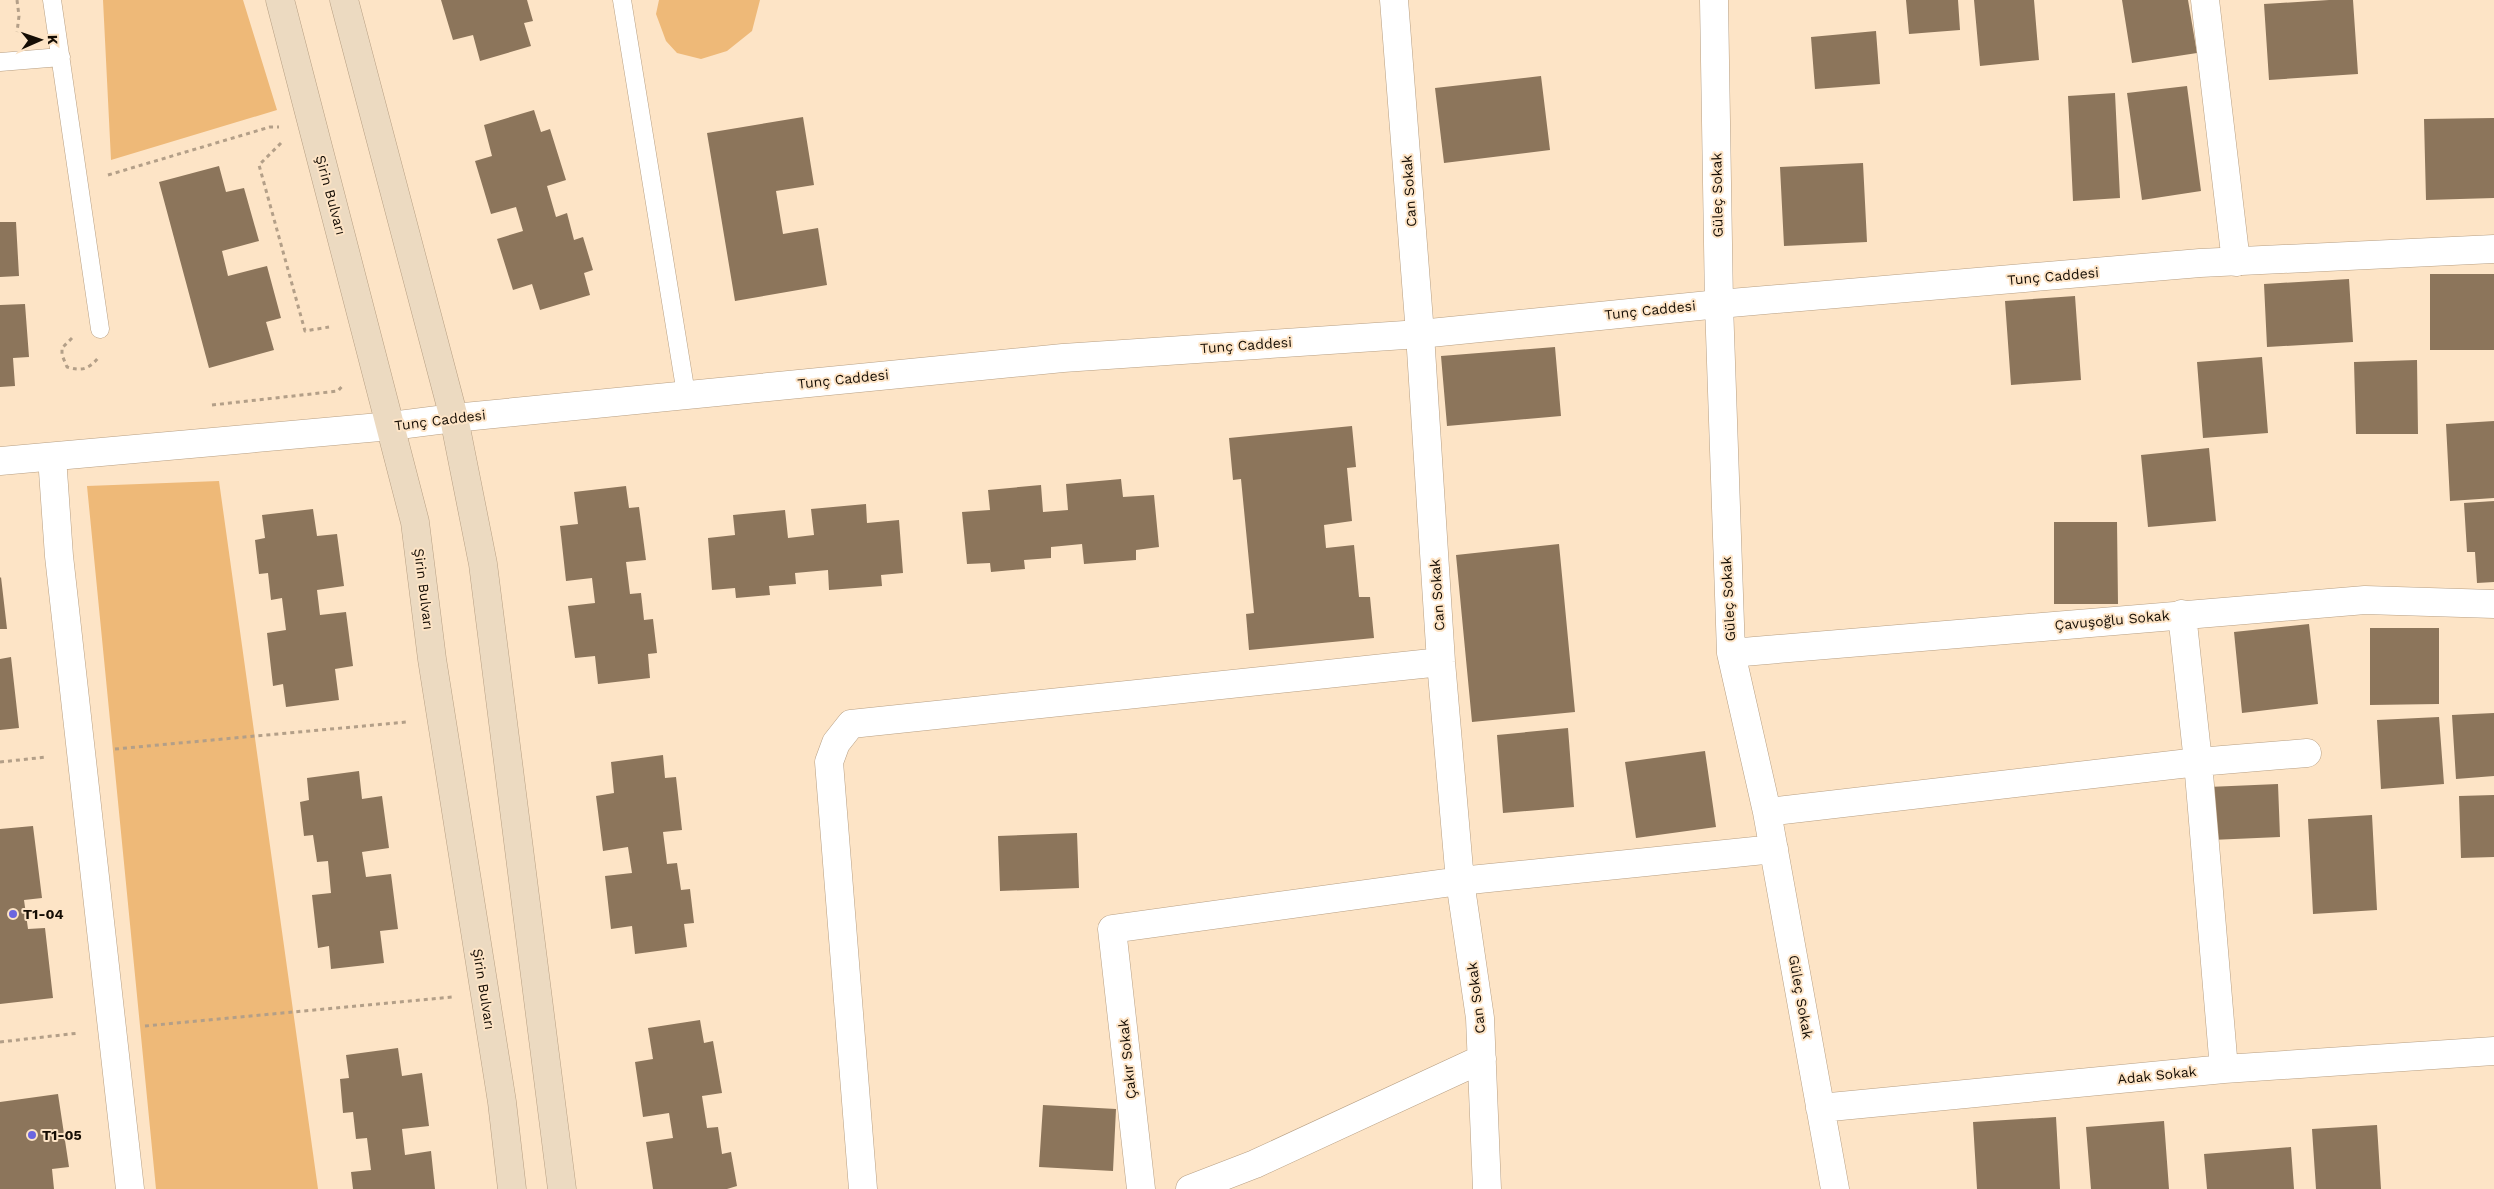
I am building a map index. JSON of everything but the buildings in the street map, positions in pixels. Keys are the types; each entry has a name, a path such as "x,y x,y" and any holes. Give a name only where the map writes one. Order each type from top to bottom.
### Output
{"main road":[{"name":"Şirin Bulvarı","path":"280,0 415,522 442,719 502,1102 512,1189"},
{"path":"344,0 454,418 483,564 562,1189"}],"street":[{"name":"Can Sokak","path":"1394,0 1420,334 1441,662 1460,881 1480,1018 1487,1189"},
{"name":"Güleç Sokak","path":"1714,0 1719,304 1731,653 1767,812 1835,1189"},
{"path":"2205,0 2236,262"},
{"name":"Tunç Caddesi","path":"0,461 391,426 686,394 1063,358 1420,334 1719,304 2236,262 2494,249"},
{"path":"52,456 59,556 130,1189"},
{"name":"Çavuşoğlu Sokak","path":"1731,653 2365,600 2494,604"},
{"path":"2182,614 2198,762 2224,1069"},
{"path":"863,1189 828,762 836,743 850,724 1441,662"},
{"path":"1767,812 2198,762 2307,753"},
{"path":"1460,881 1774,849"},
{"name":"Çakır Sokak","path":"1141,1189 1112,929 1460,881"},
{"name":"Adak Sokak","path":"1820,1108 2224,1069 2494,1051"},
{"path":"1190,1189 1255,1164 1482,1059"}],"lane":[{"path":"52,0 100,330"},
{"path":"622,0 686,394"},
{"path":"0,62 61,57"}],"path":[{"path":"17,0 19,16 17,36"},
{"path":"110,183 108,174 270,127 288,128"},
{"path":"284,141 259,165 304,331 338,326"},
{"path":"100,330 75,336 62,348 62,355 66,367 79,371 89,368 101,355"},
{"path":"203,406 338,391 348,379"},
{"path":"0,762 81,752 442,719"},
{"path":"0,1042 485,994"}],"shaded area":[{"path":"103,0 243,0 277,110 111,160"},
{"path":"659,0 760,0 752,31 727,51 701,59 677,53 666,41 656,14"},
{"path":"219,481 318,1189 156,1189 87,486"}],"place":[{"name":"T1-04","path":"13,914"},
{"name":"T1-05","path":"32,1135"}]}
